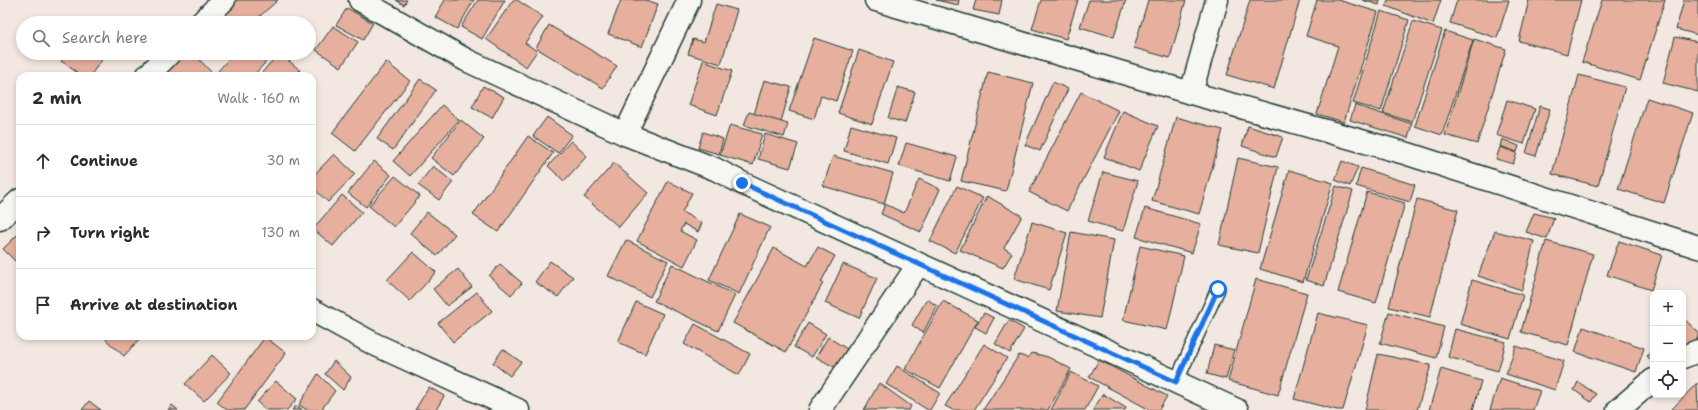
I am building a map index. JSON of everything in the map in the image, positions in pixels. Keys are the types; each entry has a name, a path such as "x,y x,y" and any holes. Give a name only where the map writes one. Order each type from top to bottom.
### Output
{"street":[{"path":"208,16 224,0"},
{"path":"360,0 466,60 625,134 715,168 742,183 918,265 1238,410"},
{"path":"625,134 689,0"},
{"path":"876,0 1191,93 1408,154 1698,247"},
{"path":"1191,93 1217,0"},
{"path":"151,72 163,60"},
{"path":"0,219 16,204"},
{"path":"820,410 918,265"},
{"path":"316,312 374,344 518,410"},
{"path":"1686,356 1698,351"},
{"path":"1618,410 1650,383"}],"lane":[{"path":"1176,382 1218,289"}],"building":[{"path":"230,0 278,0 260,16 226,16 220,9"},
{"path":"396,0 407,0 404,5"},
{"path":"445,0 474,0 457,29 435,17"},
{"path":"478,0 505,0 482,39 461,27"},
{"path":"513,0 517,0 543,17 525,43 537,51 526,67 486,39"},
{"path":"621,0 646,0 658,4 642,47 608,34"},
{"path":"936,0 959,0 958,5"},
{"path":"976,0 1002,0 999,15 973,10"},
{"path":"1041,0 1078,0 1066,39 1032,29"},
{"path":"1089,0 1126,0 1114,37 1080,27"},
{"path":"1148,0 1186,0 1170,58 1134,48"},
{"path":"1250,0 1300,0 1274,89 1227,75"},
{"path":"1317,0 1338,0 1378,12 1344,122 1317,114 1338,46 1306,36"},
{"path":"1362,0 1380,0 1379,5"},
{"path":"1388,0 1441,0 1433,24 1386,6"},
{"path":"1457,0 1509,0 1497,38 1450,23"},
{"path":"1529,0 1581,0 1567,54 1519,41"},
{"path":"1602,0 1665,0 1640,80 1582,62"},
{"path":"1684,0 1698,0 1698,35 1676,29"},
{"path":"716,4 737,10 721,64 688,54 693,39 704,42"},
{"path":"347,8 373,23 363,40 336,25"},
{"path":"1381,11 1409,20 1381,111 1353,103"},
{"path":"1413,21 1442,30 1412,122 1383,113"},
{"path":"549,25 617,66 603,88 536,48"},
{"path":"333,26 358,42 341,67 316,50"},
{"path":"1445,31 1473,40 1442,135 1415,126"},
{"path":"1675,37 1698,42 1698,92 1663,83"},
{"path":"814,38 853,51 836,101 821,96 814,119 789,111"},
{"path":"1474,39 1506,49 1477,144 1445,135"},
{"path":"859,50 893,62 872,124 838,113"},
{"path":"102,60 93,72 76,72 61,61"},
{"path":"168,60 200,60 211,72 157,72"},
{"path":"228,60 268,60 257,72 218,71"},
{"path":"273,60 288,60 300,70 298,72 262,72"},
{"path":"703,61 732,71 717,115 688,105"},
{"path":"386,62 410,81 355,151 332,133"},
{"path":"988,72 1033,83 1006,191 961,181"},
{"path":"1579,75 1625,87 1598,186 1552,174"},
{"path":"420,79 436,90 393,150 377,139"},
{"path":"764,80 791,87 780,125 753,118"},
{"path":"1053,82 1068,89 1040,151 1025,145"},
{"path":"483,86 504,97 492,118 472,107"},
{"path":"898,87 915,92 905,123 888,118"},
{"path":"1081,92 1119,111 1067,211 1029,192"},
{"path":"1647,98 1693,113 1664,203 1618,189"},
{"path":"1507,100 1535,109 1524,144 1496,135"},
{"path":"442,105 459,120 410,176 393,161"},
{"path":"1355,105 1412,124 1408,138 1350,120"},
{"path":"1540,106 1550,109 1536,156 1526,153"},
{"path":"1123,111 1158,126 1139,171 1104,157"},
{"path":"749,112 788,124 784,137 744,125"},
{"path":"547,117 572,135 558,153 533,136"},
{"path":"1176,117 1223,130 1199,214 1152,201"},
{"path":"461,120 484,139 454,176 431,158"},
{"path":"730,125 762,134 753,165 720,155"},
{"path":"851,125 896,138 888,164 844,151"},
{"path":"1248,126 1283,137 1276,157 1242,146"},
{"path":"703,132 723,139 719,154 698,148"},
{"path":"765,134 798,144 790,168 758,159"},
{"path":"528,136 553,153 498,232 473,215"},
{"path":"1502,139 1519,146 1517,152 1500,146"},
{"path":"571,141 587,156 564,181 548,166"},
{"path":"906,143 957,157 950,181 899,166"},
{"path":"1500,147 1517,153 1513,164 1496,159"},
{"path":"334,154 355,174 328,202 316,191 316,173"},
{"path":"833,156 893,173 884,204 823,186"},
{"path":"1238,158 1278,167 1258,253 1219,245"},
{"path":"374,161 391,175 366,207 348,193"},
{"path":"1342,161 1358,167 1350,186 1335,180"},
{"path":"614,163 648,193 619,227 584,197"},
{"path":"433,166 453,182 439,200 418,185"},
{"path":"1361,168 1415,185 1410,202 1356,186"},
{"path":"1289,170 1333,183 1303,282 1260,269"},
{"path":"1103,172 1138,181 1123,231 1088,221"},
{"path":"395,176 420,196 394,227 369,206"},
{"path":"919,179 940,189 921,232 881,214 885,204 904,213"},
{"path":"668,181 692,193 682,212 702,223 698,232 684,224 680,231 697,240 684,266 637,241"},
{"path":"957,186 983,198 955,253 930,241"},
{"path":"1336,186 1353,191 1324,286 1306,280"},
{"path":"1367,192 1405,203 1376,303 1338,292"},
{"path":"342,195 362,212 333,246 316,232 316,225"},
{"path":"987,196 1022,216 1004,248 1012,253 1003,268 960,250"},
{"path":"1417,199 1458,210 1430,317 1389,307"},
{"path":"1145,208 1201,224 1192,253 1136,237"},
{"path":"427,212 455,234 437,256 410,233"},
{"path":"1534,213 1554,218 1547,239 1526,232"},
{"path":"740,214 770,227 739,294 709,280"},
{"path":"1032,222 1067,233 1049,290 1014,279"},
{"path":"1495,231 1534,241 1522,290 1478,276"},
{"path":"1071,232 1114,240 1100,318 1057,311"},
{"path":"16,236 16,262 3,249"},
{"path":"626,240 668,261 650,297 608,276"},
{"path":"1546,241 1593,254 1568,345 1521,332"},
{"path":"1619,241 1662,255 1651,290 1607,275"},
{"path":"1140,246 1184,256 1167,330 1123,320"},
{"path":"818,247 835,256 821,282 823,283 786,352 733,323 774,248 807,266"},
{"path":"413,252 436,272 410,301 387,280"},
{"path":"550,261 573,277 558,297 535,282"},
{"path":"500,264 522,283 511,295 489,276"},
{"path":"672,264 735,295 718,331 654,301"},
{"path":"843,264 877,278 859,318 825,303"},
{"path":"458,269 472,287 447,306 433,289"},
{"path":"1256,279 1307,293 1278,395 1228,381"},
{"path":"1472,280 1523,295 1510,339 1460,324"},
{"path":"477,292 492,311 453,342 438,323"},
{"path":"927,299 937,306 923,333 912,325"},
{"path":"943,301 978,320 940,388 905,369"},
{"path":"636,302 663,314 645,354 618,342"},
{"path":"1389,312 1444,327 1436,358 1380,343"},
{"path":"984,313 994,318 986,333 975,327"},
{"path":"1318,313 1368,325 1343,410 1337,410 1294,399"},
{"path":"1009,320 1024,329 1010,353 995,344"},
{"path":"1686,321 1698,332 1698,338 1686,346"},
{"path":"808,323 826,334 812,357 794,347"},
{"path":"695,324 750,354 739,375 684,344"},
{"path":"1583,327 1644,348 1636,372 1575,352"},
{"path":"1455,329 1506,342 1498,371 1448,357"},
{"path":"828,337 847,349 836,368 816,357"},
{"path":"106,340 138,340 124,356"},
{"path":"263,340 269,340 286,353 244,410 227,410 217,402"},
{"path":"984,344 1007,358 974,410 953,410 945,406"},
{"path":"1214,345 1234,350 1226,379 1207,374"},
{"path":"1516,346 1564,361 1555,390 1506,374"},
{"path":"503,349 521,362 510,376 493,363"},
{"path":"1650,352 1650,360 1647,356"},
{"path":"1032,353 1048,357 1071,369 1048,410 983,410 1019,355 1028,358"},
{"path":"1378,354 1431,365 1417,410 1365,410"},
{"path":"212,355 231,373 204,401 185,384"},
{"path":"1099,360 1167,396 1159,410 1150,410 1089,377"},
{"path":"334,361 351,377 343,390 325,374"},
{"path":"897,366 940,393 930,410 886,384"},
{"path":"1441,369 1481,381 1473,410 1429,410"},
{"path":"1071,372 1098,386 1085,410 1051,410"},
{"path":"318,374 335,391 321,410 307,410 299,405"},
{"path":"1500,378 1540,391 1533,410 1490,410"},
{"path":"276,381 297,399 287,410 266,410 257,402"},
{"path":"1578,382 1596,394 1591,402 1574,390"},
{"path":"879,383 911,406 909,410 864,410"},
{"path":"1697,383 1698,410 1671,410 1683,398 1686,398 1686,394"},
{"path":"429,387 444,396 436,410 415,410"},
{"path":"1103,394 1126,408 1125,410 1093,410"},
{"path":"89,401 101,410 82,410"},
{"path":"172,405 178,410 168,410"},
{"path":"297,405 302,410 292,410"}],"route":[{"path":"742,183 1176,382 1218,289"}]}
